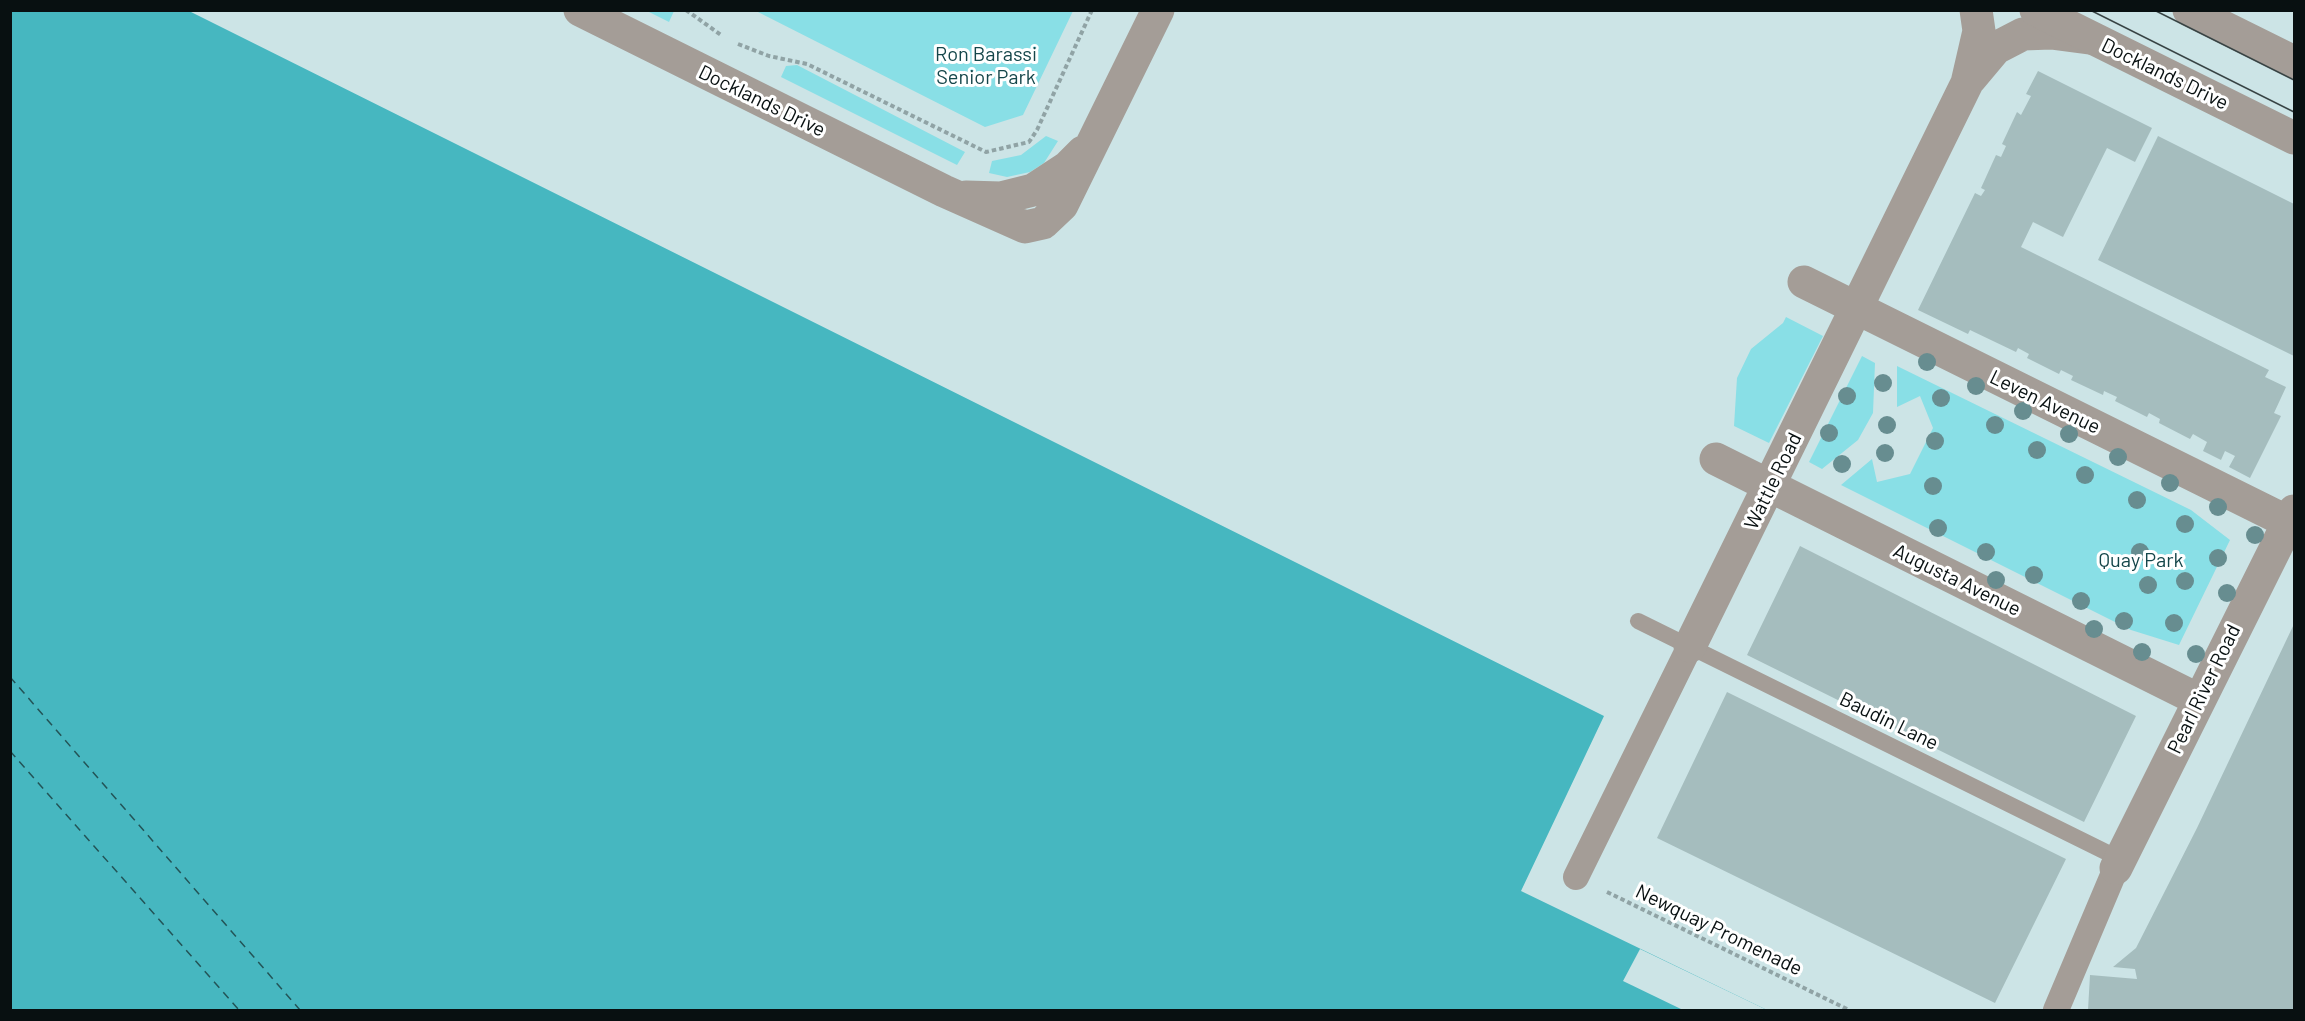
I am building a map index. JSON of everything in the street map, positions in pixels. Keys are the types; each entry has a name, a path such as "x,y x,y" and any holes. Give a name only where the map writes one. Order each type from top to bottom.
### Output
{"street":[{"name":"Docklands Drive","path":"580,10 944,191 988,199 1033,190 1068,167 1084,151 1098,131 1158,10"},
{"name":"Wattle Road","path":"1575,877 1770,488 1967,83 1979,30 1976,10"},
{"name":"Docklands Drive","path":"2036,10 2295,138"},
{"path":"2189,10 2295,62"},
{"name":"Wattle Road","path":"1967,83 1996,48 2023,34 2043,33 2096,39"},
{"name":"Leven Avenue","path":"1804,282 1857,310 2291,516"},
{"name":"Augusta Avenue","path":"1716,459 1770,488 2199,700"},
{"name":"Pearl River Road","path":"2118,864 2291,516"},
{"path":"2056,1011 2118,864"}],"lane":[{"name":"Baudin Lane","path":"1638,621 2118,864"}],"path":[{"path":"686,10 728,40 769,56 807,64 986,152 1029,142 1037,130 1092,10"},
{"name":"Newquay Promenade","path":"1575,877 1849,1011"}],"green space":[{"path":"647,11 674,11 669,22"},
{"name":"Ron Barassi Senior Park","path":"756,11 1073,11 1023,115 985,127"},
{"path":"797,65 965,152 957,165 781,77 786,66"},
{"path":"1046,136 1058,141 1044,163 1030,172 1007,177 989,173 992,161 1021,155"},
{"path":"1786,317 1823,336 1769,443 1734,426 1737,378 1751,349 1783,323"},
{"path":"1862,356 1875,363 1873,413 1858,440 1822,469 1809,462"},
{"name":"Quay Park","path":"1897,366 2191,510 2230,540 2179,645 2131,630 1841,485 1872,459 1877,482 1910,474 1933,428 1920,396 1897,407"}],"shaded area":[{"path":"10,11 189,11 1604,716 1521,891 1767,1010 11,1010"}],"pier":[{"path":"1640,949 1767,1010 1683,1010 1623,981"}],"building":[{"path":"2038,71 2152,128 2135,162 2107,148 2063,237 2033,222 2021,247 2269,370 2265,377 2286,387 2274,413 2281,416 2250,478 2229,467 2235,456 2225,451 2221,460 2203,451 2207,442 2193,434 2190,439 2159,423 2160,419 2149,413 2147,417 2115,401 2117,397 2104,391 2103,395 2071,380 2073,376 2061,370 2059,374 2027,358 2029,354 2018,348 2016,352 1970,330 1968,334 1918,310 1975,193 1981,196 1985,190 1981,188 1996,155 2001,157 2006,146 2002,144 2017,112 2021,115 2031,96 2026,94"},
{"path":"2158,136 2294,204 2294,356 2098,260"},
{"path":"1800,546 2136,716 2084,822 1747,655"},
{"path":"2294,624 2294,1010 2088,1010 2090,975 2137,979 2135,969 2113,967 2136,948 2197,828"},
{"path":"1727,692 2066,859 1995,1003 1657,838"}],"ferry route":[{"path":"10,677 300,1010"},
{"path":"10,751 239,1010"}],"tram line":[{"path":"2090,10 2294,112"},
{"path":"2154,10 2294,80"}]}
